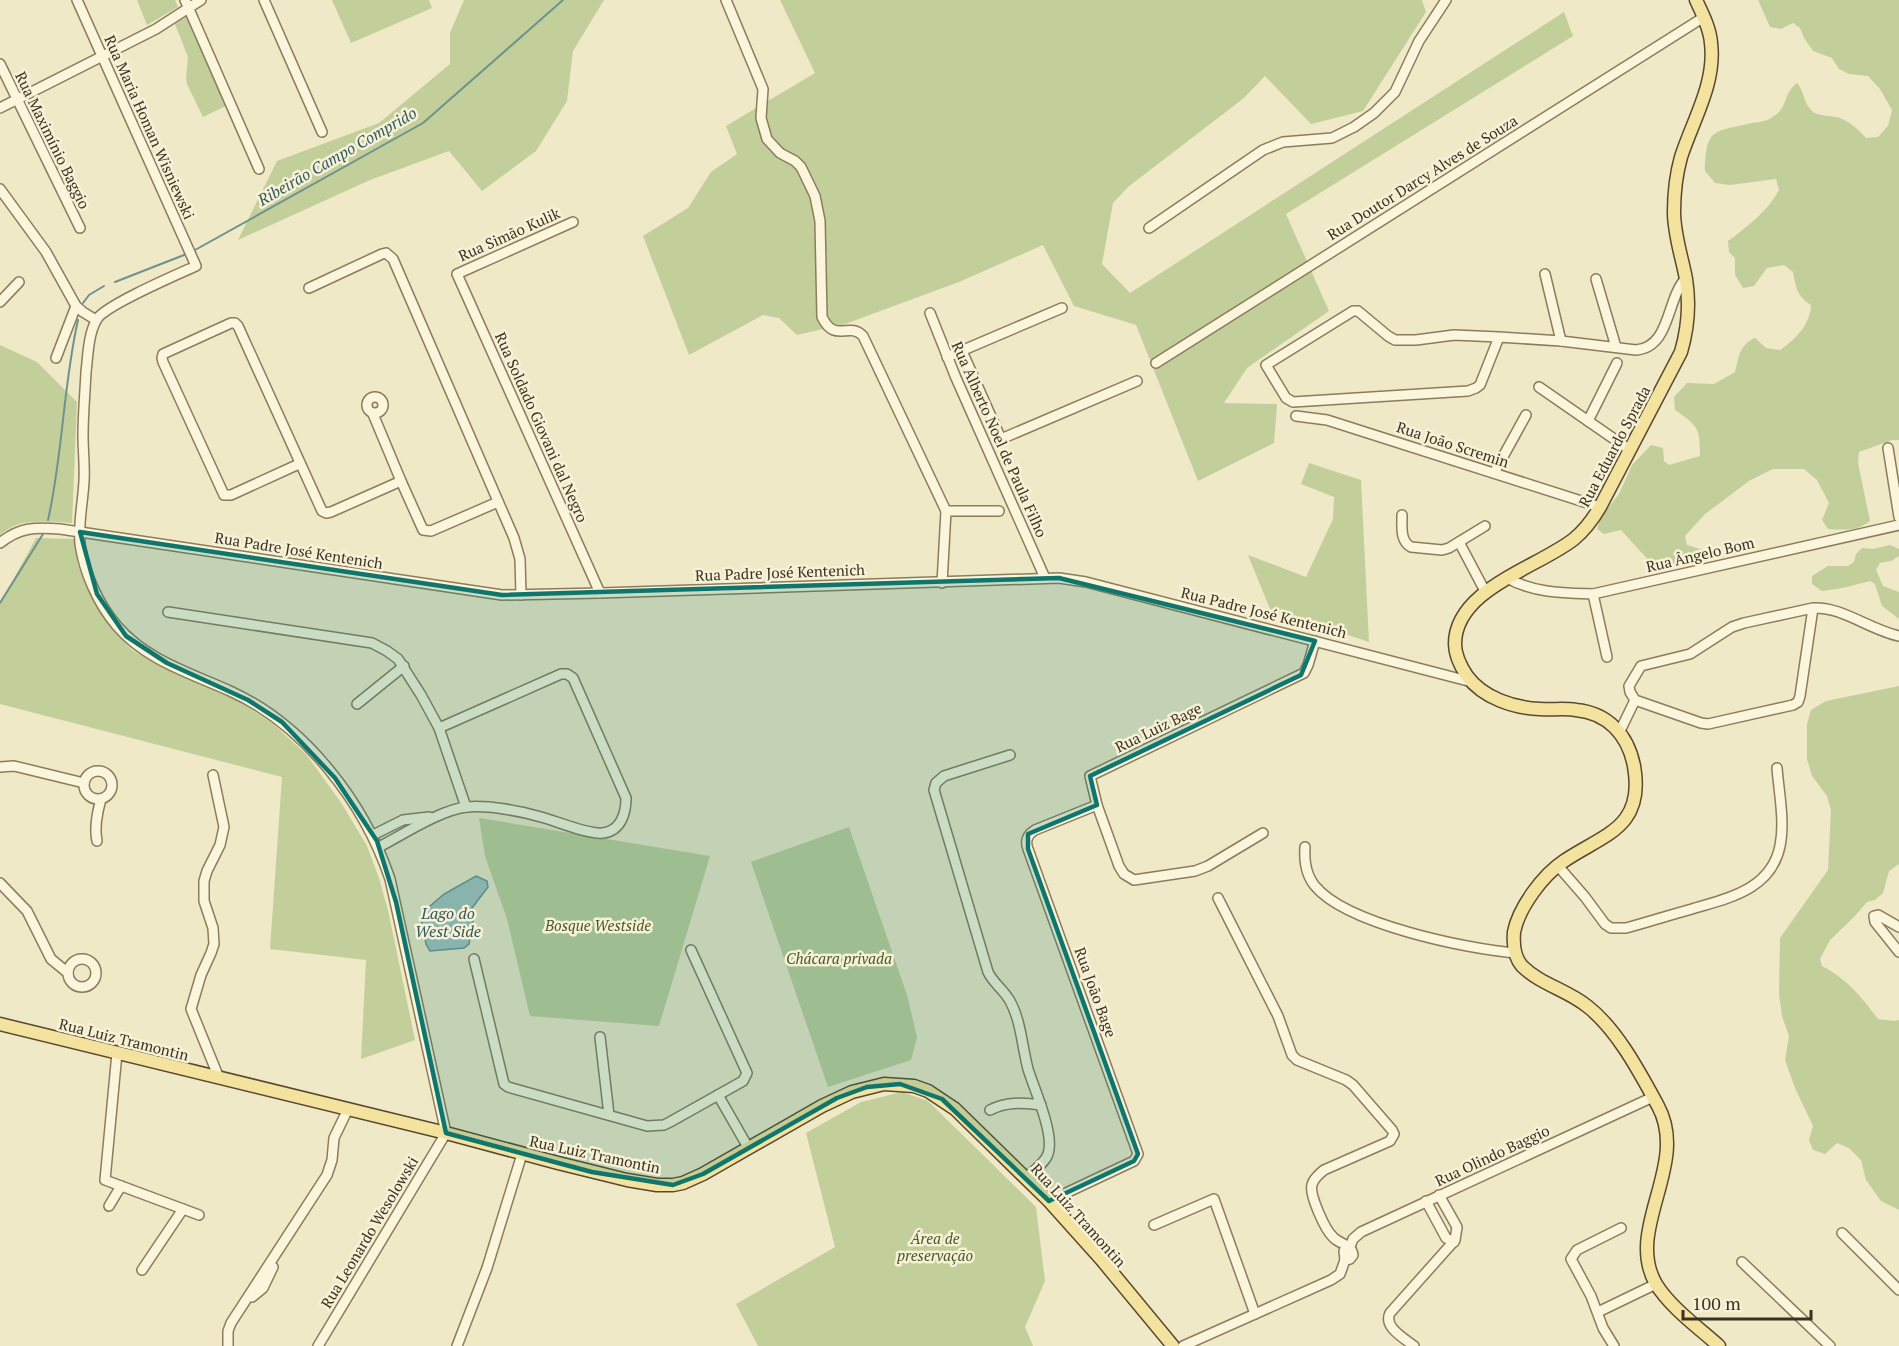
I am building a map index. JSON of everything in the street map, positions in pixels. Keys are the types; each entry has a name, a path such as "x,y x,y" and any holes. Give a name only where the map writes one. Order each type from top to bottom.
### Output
{"main road":[{"name":"Rua Eduardo Sprada","path":"1617,729 1608,721 1588,712 1515,705 1490,695 1472,682 1460,665 1456,653 1456,633 1458,625 1470,606 1507,578 1575,538 1590,523 1683,346 1688,315 1686,278 1675,225 1674,197 1681,159 1705,93 1711,67 1711,41 1696,0"},
{"path":"1617,729 1630,751 1635,776 1633,800 1629,813 1616,830 1560,864 1540,884 1524,910 1514,933 1515,953 1520,963 1530,973 1577,999 1598,1016 1617,1038 1653,1097 1666,1126 1668,1146 1665,1169 1653,1216 1648,1258 1655,1281 1676,1306 1719,1346"},
{"name":"Rua Luiz Tramontin","path":"0,1024 643,1183 673,1185 704,1174 822,1106 852,1092 885,1084 900,1084 928,1091 942,1099 1049,1201 1094,1250 1173,1346"}],"street":[{"name":"Rua Maria Homan Wisniewski","path":"77,0 196,266 109,308 96,320"},
{"path":"0,108 156,29 187,4 201,0"},
{"path":"264,0 322,132"},
{"path":"726,0 763,89 761,118 767,139 780,153 801,167 815,196 820,221 822,317 826,326 832,330 856,331 863,336 945,511 942,583"},
{"path":"1149,228 1263,150 1283,142 1332,138 1354,127 1374,113 1395,92 1419,40 1446,0"},
{"path":"187,4 259,169"},
{"name":"Rua Doutor Darcy Alves de Souza","path":"1156,363 1704,17"},
{"name":"Rua Maximínio Baggio","path":"0,64 80,228"},
{"path":"0,189 46,252 76,306 96,320 87,362 83,432 84,481 80,532 84,561 94,587 106,611 126,636 137,645 167,663 248,700 282,722 316,755 349,798 373,835 396,902 446,1133"},
{"name":"Rua Simão Kulik","path":"457,274 573,222"},
{"path":"309,288 382,254 390,255 517,548 521,595"},
{"name":"Rua Soldado Giovani dal Negro","path":"457,274 600,593"},
{"path":"1545,274 1561,341"},
{"path":"1499,338 1480,385 1468,391 1293,402 1286,398 1266,365 1353,311 1358,311 1395,340 1454,335 1561,341 1643,349 1658,339 1676,292 1686,278"},
{"path":"1596,279 1616,347"},
{"path":"0,302 19,282"},
{"path":"56,358 76,306"},
{"path":"947,357 1062,308"},
{"name":"Rua Alberto Noel de Paula Filho","path":"930,313 947,357 1045,578"},
{"path":"299,464 231,495 224,495 163,362 164,354 231,322 235,323 319,507 326,513 401,482"},
{"path":"962,351 1001,439 1137,381"},
{"path":"1588,421 1617,363"},
{"path":"1539,387 1630,450"},
{"path":"966,400 981,393"},
{"path":"972,413 986,406"},
{"path":"373,414 423,530 427,531 498,502"},
{"path":"1494,473 1526,415"},
{"name":"Rua João Scremin","path":"1296,416 1327,420 1600,507"},
{"path":"1888,448 1899,517"},
{"path":"945,511 999,512"},
{"path":"1402,515 1403,538 1411,547 1442,550 1485,526"},
{"name":"Rua Ângelo Bom","path":"1507,578 1520,585 1544,591 1593,594 1899,525"},
{"name":"Rua Padre José Kentenich","path":"0,543 15,532 30,528 53,529 491,594 600,593 1045,578 1086,582 1472,682"},
{"path":"1459,542 1486,593"},
{"path":"1593,594 1607,657"},
{"path":"1813,608 1800,696 1798,702 1793,705 1708,724 1694,722 1635,700 1630,692 1629,686 1638,669 1645,664 1690,654 1732,627 1813,608 1832,609 1876,630 1899,636"},
{"path":"168,612 372,643 387,651 404,666 439,728 466,807"},
{"name":"Rua Luiz Bage","path":"1097,805 1090,776 1300,675 1306,670 1315,640"},
{"path":"357,704 404,666"},
{"path":"373,835 403,820 437,816 466,807 506,810 587,831 604,833 622,821 626,809 626,798 573,678 567,674 561,674 439,728"},
{"path":"1617,729 1631,710 1635,700"},
{"path":"1010,755 944,776 936,783 934,790 988,972 1010,1001 1015,1013 1027,1065 1041,1105 1049,1138 1048,1155 1026,1178"},
{"path":"0,766 14,766 84,783"},
{"path":"1560,864 1605,924 1611,928 1618,929 1730,898 1752,888 1762,879 1769,870 1780,844 1777,768"},
{"path":"92,772 106,774 111,782 112,786 108,795 101,799 92,798 84,787 85,778 92,772"},
{"path":"213,775 224,827 220,845 204,881 204,901 213,928 214,944 201,975 191,1010 219,1078"},
{"path":"97,841 95,833 101,799"},
{"path":"1097,805 1121,870 1134,880 1200,870 1263,833"},
{"name":"Rua João Bage","path":"1049,1201 1130,1164 1138,1158 1138,1150 1026,845 1028,837 1035,830 1097,805"},
{"path":"379,848 437,816"},
{"path":"1305,847 1307,872 1316,888 1326,896 1372,920 1419,935 1429,932 1449,942 1477,949 1515,953"},
{"path":"0,883 27,911 51,959 68,973"},
{"path":"1218,898 1278,1016 1292,1055 1297,1060 1353,1085 1394,1134 1390,1141 1324,1170 1311,1185 1312,1194 1327,1229 1338,1242 1350,1247"},
{"path":"1899,927 1878,915 1874,916 1875,922 1899,952"},
{"path":"474,960 504,1084 647,1126 664,1125 743,1081 746,1077 747,1069 691,950"},
{"path":"600,1037 609,1115"},
{"path":"117,1053 105,1180 199,1215"},
{"path":"718,1095 749,1149"},
{"name":"Rua Olindo Baggio","path":"1350,1247 1353,1239 1361,1232 1653,1097"},
{"path":"990,1110 1005,1103 1014,1102 1041,1105"},
{"path":"228,1346 228,1331 244,1303 331,1168 334,1138 348,1109"},
{"name":"Rua Leonardo Wesolowski","path":"318,1346 446,1133"},
{"path":"457,1346 487,1268 522,1154"},
{"path":"109,1206 121,1186"},
{"path":"1414,1346 1388,1323 1388,1318 1454,1242 1457,1227 1439,1195"},
{"path":"1154,1225 1214,1199 1255,1314"},
{"path":"1426,1201 1446,1238 1454,1242"},
{"path":"142,1270 183,1209"},
{"path":"1614,1346 1603,1328 1591,1296 1571,1259 1577,1250 1621,1228"},
{"path":"1842,1233 1899,1290"},
{"path":"1183,1346 1337,1277 1345,1260 1344,1251 1350,1247"},
{"path":"1742,1262 1830,1346"},
{"path":"1598,1312 1626,1297 1630,1298 1655,1281"}],"highlighted area":[{"path":"80,532 502,595 1059,578 1315,641 1301,675 1090,776 1097,805 1028,834 1028,849 1138,1154 1134,1161 1049,1201 942,1099 900,1084 867,1087 837,1098 703,1174 673,1185 592,1172 446,1133 396,902 377,841 335,778 282,722 248,700 167,663 126,636 97,594"}],"green space":[{"path":"137,0 175,0 178,7 147,25"},
{"path":"332,0 429,0 432,8 351,43"},
{"path":"464,0 604,0 573,51 567,101 536,151 482,191 449,151 370,180 238,240 277,161 379,123 450,64 450,33"},
{"path":"780,0 1422,0 1426,12 1363,111 1311,124 1265,76 1244,98 1128,187 1113,203 1102,264 1130,293 1564,12 1573,36 1286,214 1329,311 1247,368 1224,403 1277,404 1274,443 1198,481 1136,325 1074,306 1043,245 959,282 845,324 797,335 779,318 763,315 689,355 643,236 688,208 711,172 737,154 726,126 815,73"},
{"path":"1758,0 1899,0 1899,440 1892,440 1859,452 1858,463 1870,521 1861,527 1828,529 1822,520 1829,503 1817,480 1804,469 1773,469 1749,481 1705,514 1685,536 1687,545 1713,553 1714,557 1664,569 1651,563 1621,530 1604,534 1597,529 1601,517 1619,494 1632,465 1651,445 1663,448 1664,461 1669,465 1700,456 1696,428 1675,410 1674,397 1687,383 1714,384 1735,372 1743,348 1755,338 1766,348 1780,350 1801,331 1808,319 1811,305 1798,291 1793,272 1784,265 1767,268 1754,286 1743,288 1735,275 1735,258 1729,252 1728,241 1763,212 1779,190 1776,179 1730,185 1715,183 1705,171 1707,146 1710,139 1715,134 1729,128 1772,118 1782,108 1792,87 1797,83 1812,111 1844,120 1866,138 1878,137 1888,126 1892,110 1880,89 1868,76 1849,74 1839,69 1832,58 1813,51 1800,28 1793,23 1781,29 1770,27"},
{"path":"186,17 226,106 203,117 187,84 188,57 175,24"},
{"path":"0,345 37,362 77,402 72,523 25,523 16,525 0,535"},
{"path":"1309,463 1361,480 1369,642 1270,609 1248,555 1306,577 1333,519 1334,497 1301,484"},
{"path":"36,538 75,539 78,565 91,596 110,626 132,650 237,700 272,723 306,754 342,804 367,846 388,910 415,1040 361,1059 366,960 270,949 282,777 0,704 0,604"},
{"path":"1890,545 1899,549 1899,556 1891,561 1880,563 1876,570 1883,586 1899,592 1899,619 1882,606 1875,584 1870,581 1822,591 1812,584 1812,576 1828,566 1848,566 1854,562 1856,554 1862,548 1873,549"},
{"path":"1899,686 1899,864 1889,871 1883,893 1875,900 1867,902 1830,940 1820,959 1822,966 1853,989 1878,1019 1899,1020 1899,1210 1881,1201 1866,1180 1861,1160 1849,1148 1837,1143 1825,1154 1813,1150 1809,1140 1813,1126 1785,1060 1789,1036 1782,1016 1779,994 1780,938 1828,870 1831,810 1827,796 1812,776 1807,759 1807,724 1811,710 1826,701"},
{"name":"Bosque Westside","path":"479,818 710,856 659,1026 530,1016 507,919 485,856"},
{"name":"Chácara privada","path":"849,827 907,995 917,1037 911,1060 828,1087 751,862"},
{"name":"Área de preservação","path":"902,1092 928,1101 1036,1207 1045,1281 1025,1327 1033,1346 758,1346 736,1304 835,1247 806,1133 861,1102"}],"water":[{"name":"Lago do West Side","path":"476,876 487,881 488,887 472,908 474,914 469,944 464,948 430,951 426,944 422,913 444,894"}],"waterway":[{"name":"Ribeirão Campo Comprido","path":"195,250 423,123 563,0"},
{"name":"Ribeirão Campo Comprido","path":"115,282 184,255"},
{"name":"Ribeirão Campo Comprido","path":"83,303 89,295 104,286"},
{"name":"Ribeirão Campo Comprido","path":"48,520 78,320"},
{"name":"Ribeirão Campo Comprido","path":"0,603 43,534"}]}
